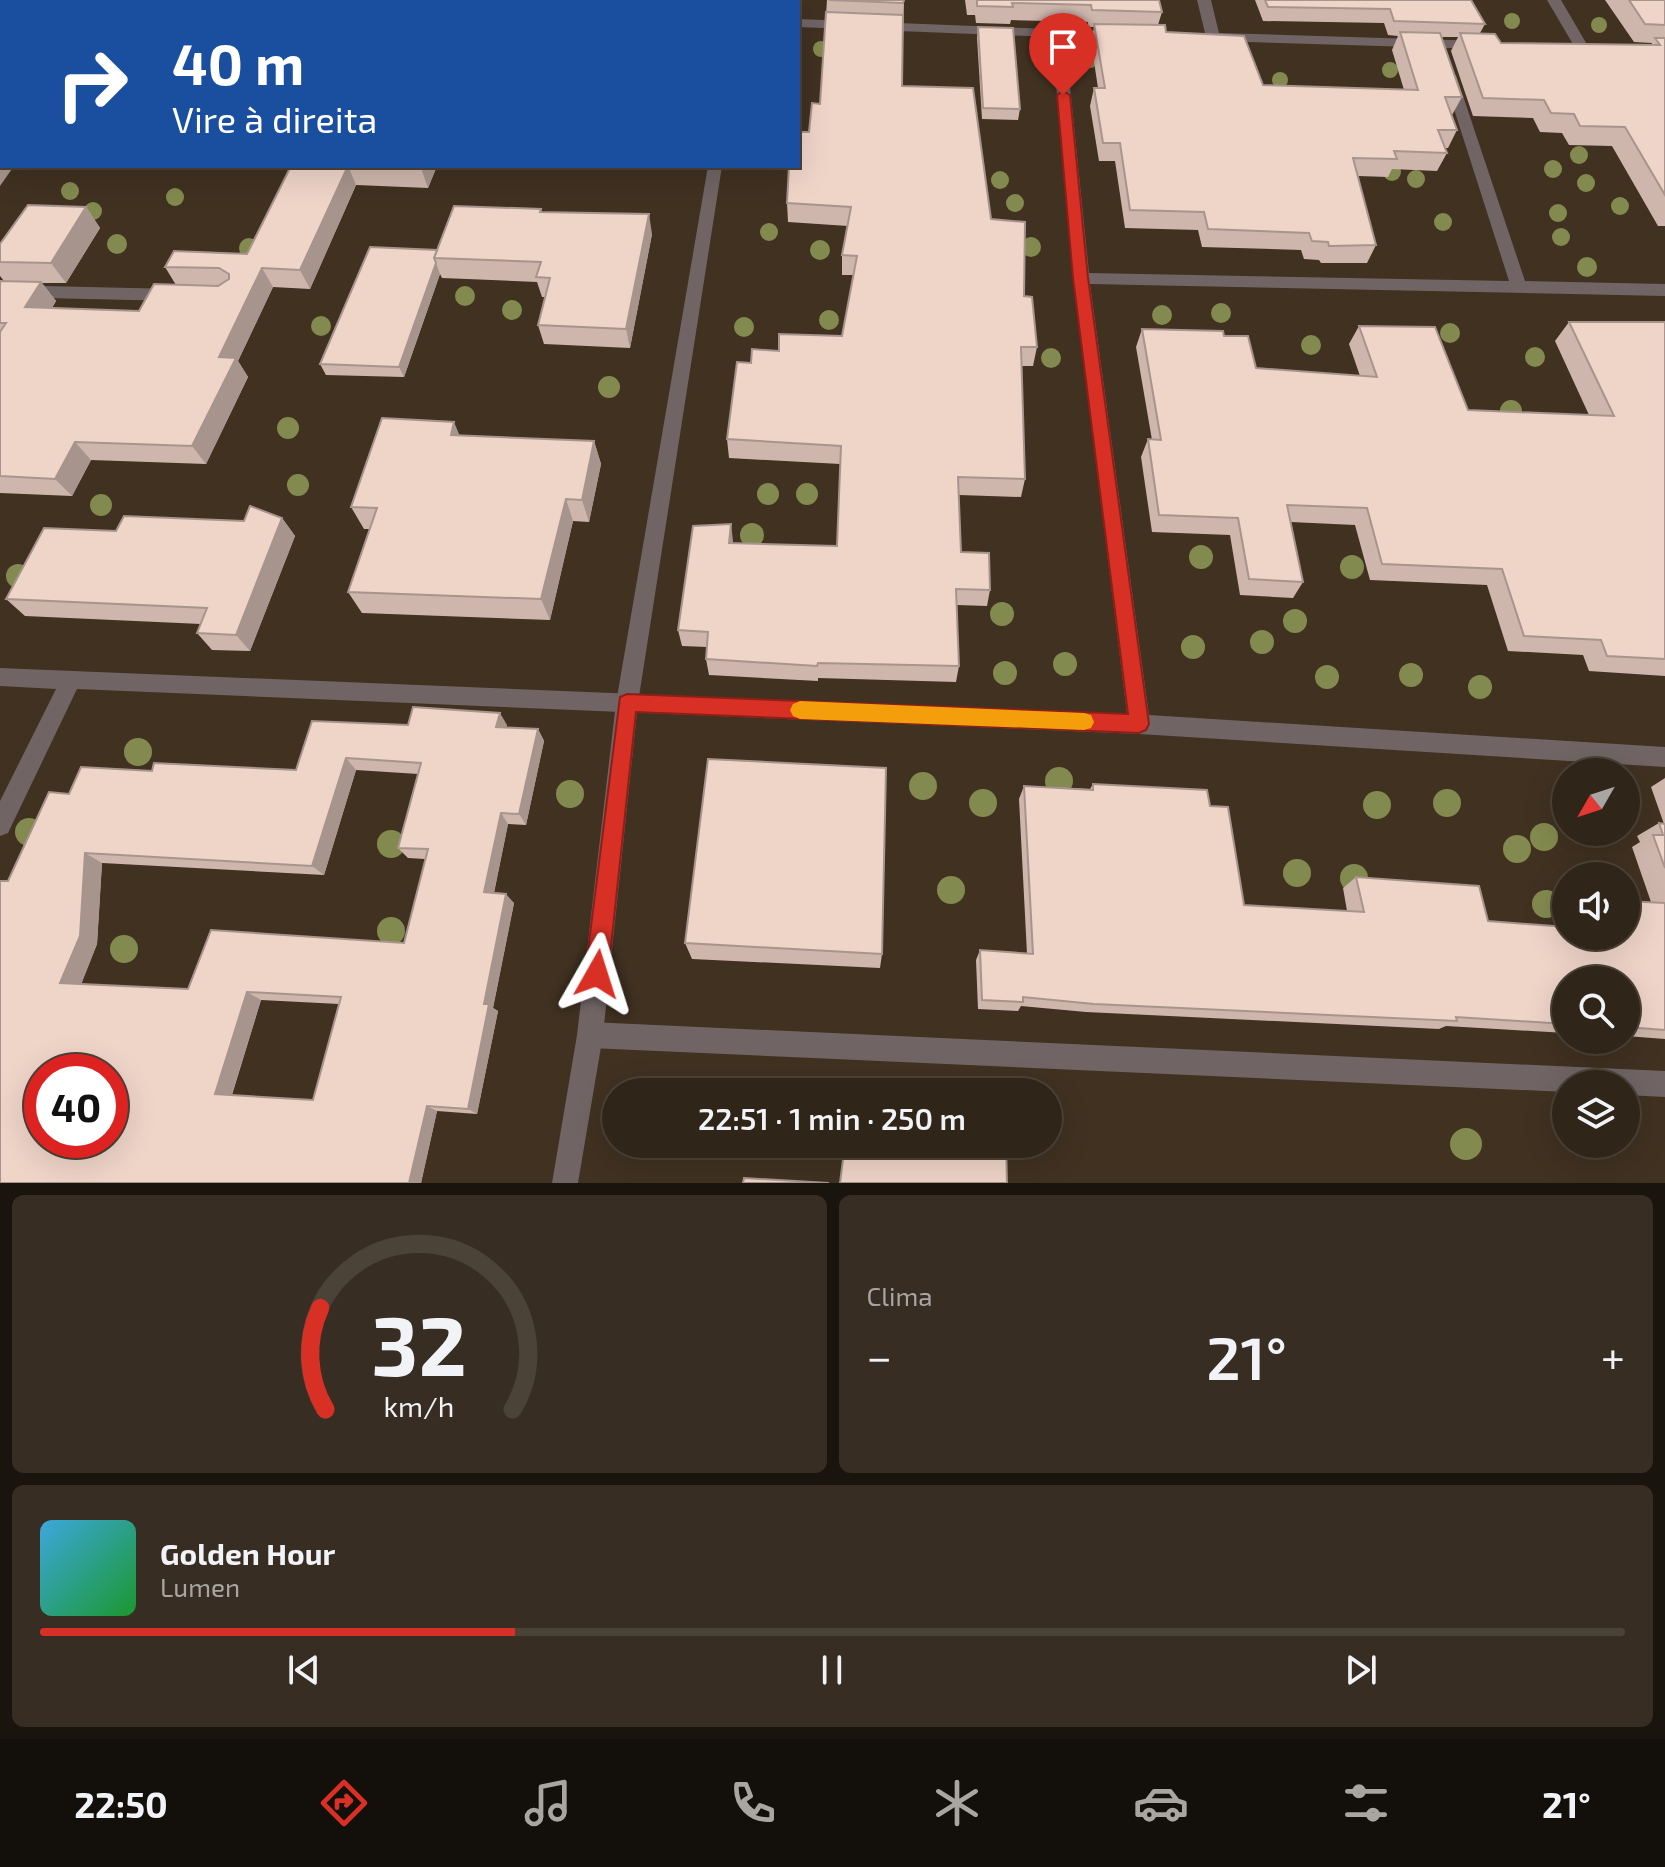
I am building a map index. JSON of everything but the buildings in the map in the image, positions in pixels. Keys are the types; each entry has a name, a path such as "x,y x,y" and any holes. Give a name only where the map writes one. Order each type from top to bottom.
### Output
{"street":[{"path":"1204,0 1213,37"},
{"path":"1554,0 1589,48 1566,48"},
{"path":"800,23 1135,36"},
{"path":"1058,34 1081,278 1139,724"},
{"path":"1197,37 1503,46"},
{"path":"1439,44 1519,287"},
{"path":"565,1183 590,1035 627,703 715,168"},
{"path":"1081,278 1665,290"},
{"path":"0,291 199,295"},
{"path":"0,677 1139,724 1665,757"},
{"path":"0,825 71,680"},
{"path":"590,1035 1665,1084"}],"slow traffic":[{"path":"800,710 1084,722"}],"route":[{"path":"597,974 627,703 1139,724 1081,278 1063,95"}]}
